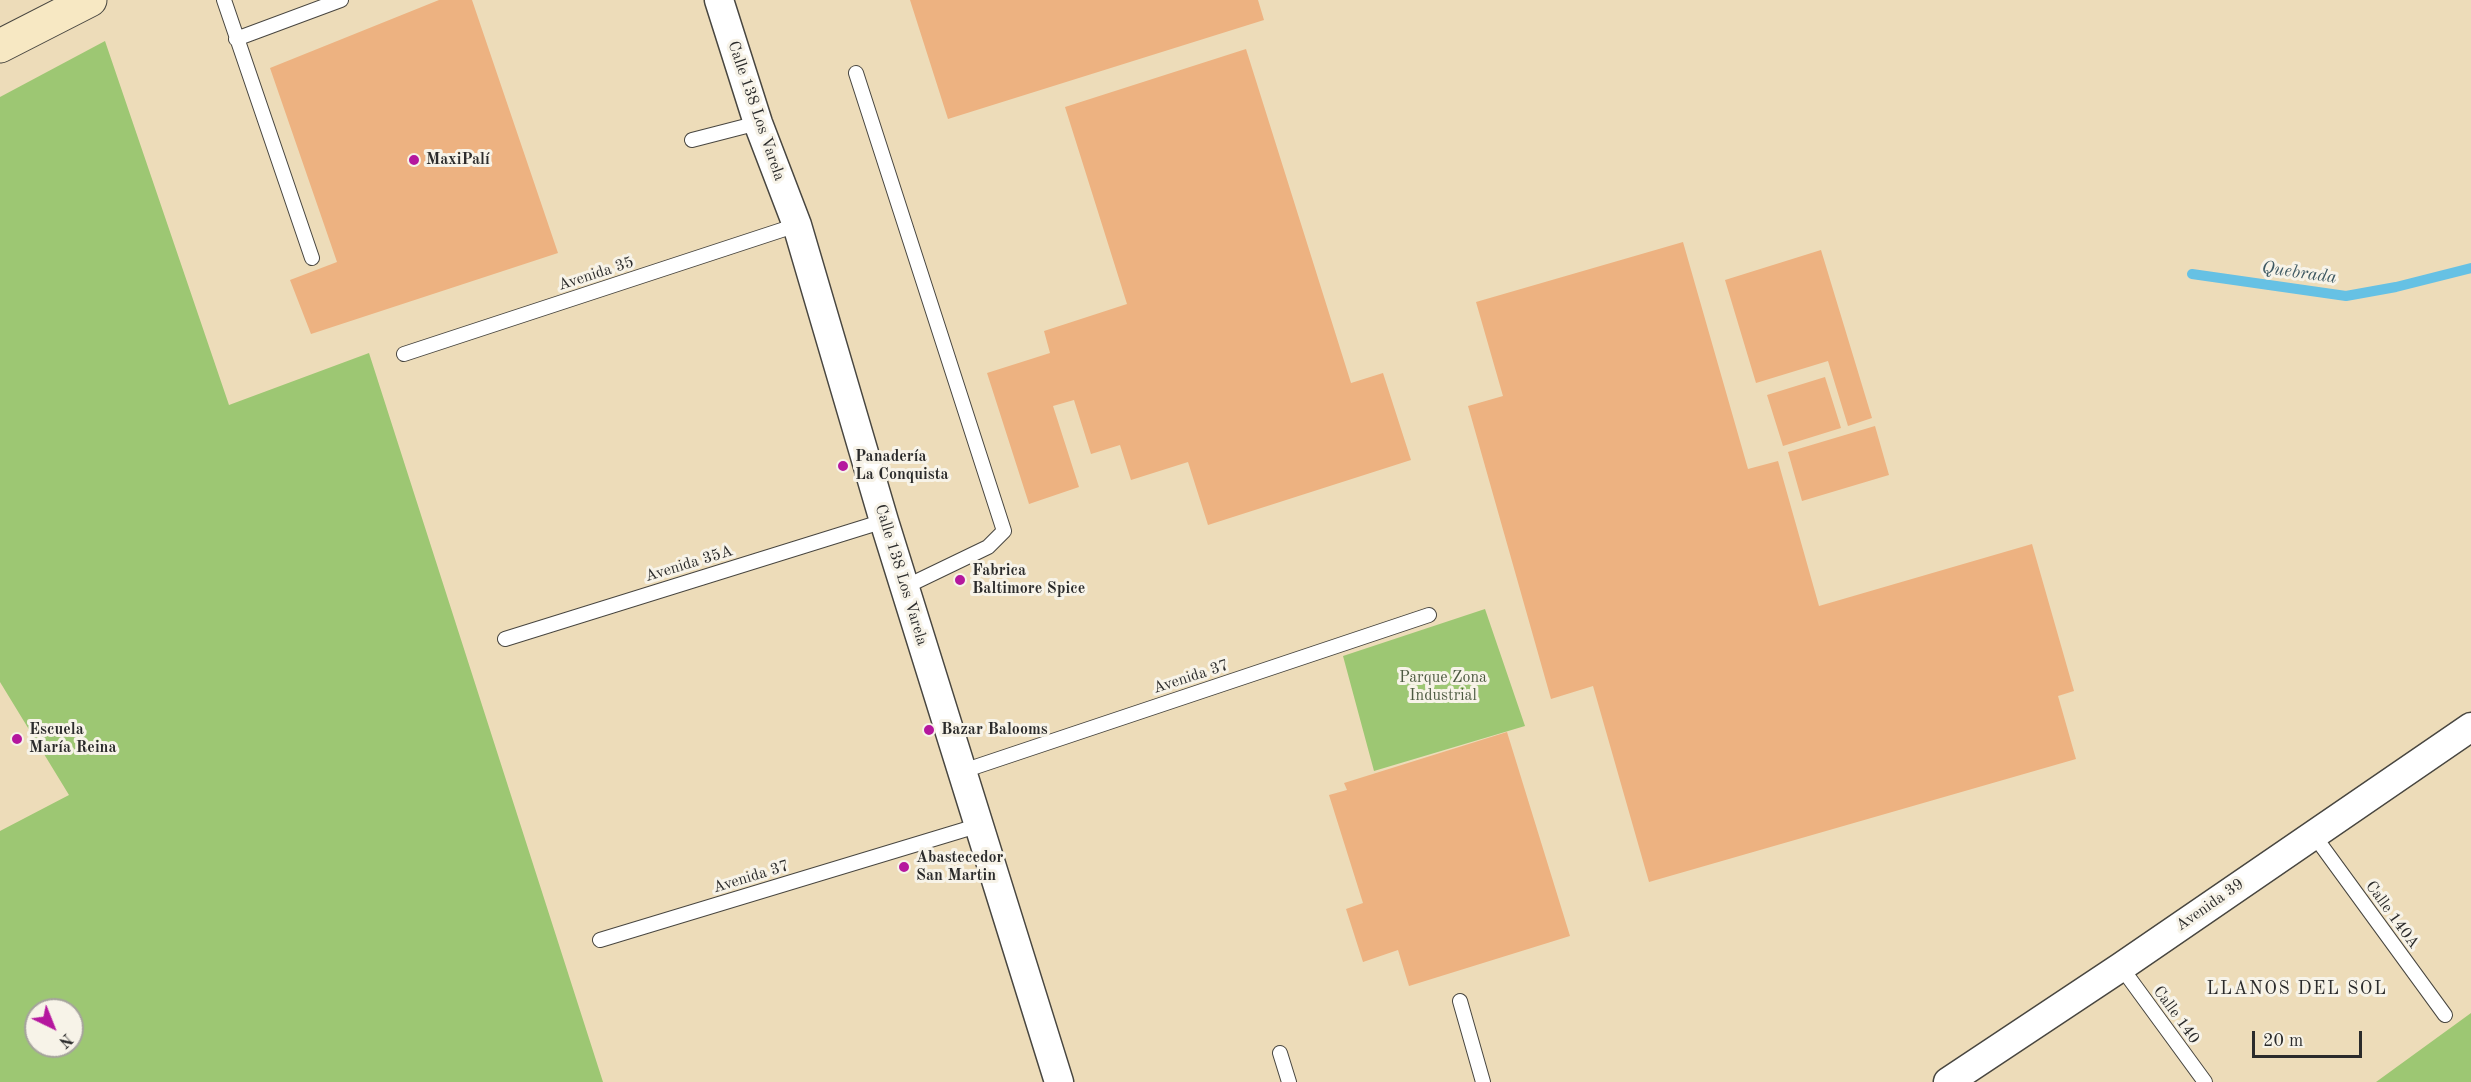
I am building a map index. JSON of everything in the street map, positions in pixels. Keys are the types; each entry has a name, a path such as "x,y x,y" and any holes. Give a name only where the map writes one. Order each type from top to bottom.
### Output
{"main road":[{"path":"0,45 90,0"}],"street":[{"name":"Calle 138 Los Varela","path":"719,0 758,123 797,225 884,521 1059,1082"},
{"name":"Avenida 39","path":"1948,1082 2121,967 2471,727"}],"lane":[{"path":"224,0 312,258"},
{"path":"236,39 316,4 341,0"},
{"path":"856,73 1004,531 988,547 905,587"},
{"path":"692,140 758,123"},
{"name":"Avenida 35","path":"404,354 797,225"},
{"name":"Avenida 35A","path":"505,639 884,521"},
{"name":"Avenida 37","path":"963,771 1429,615"},
{"name":"Avenida 37","path":"600,940 980,825"},
{"name":"Calle 140A","path":"2313,834 2445,1015"},
{"name":"Calle 140","path":"2121,967 2205,1082"},
{"path":"1460,1001 1483,1082"},
{"path":"1280,1053 1289,1082"}],"green space":[{"path":"105,41 229,405 369,353 603,1082 0,1082 0,831 69,795 0,682 0,97"},
{"name":"Parque Zona Industrial","path":"1485,609 1525,726 1374,771 1343,656"},
{"path":"2471,1013 2471,1082 2376,1082"}],"building":[{"name":"MaxiPalí","path":"439,0 472,0 558,253 311,334 290,280 337,262 270,68"},
{"path":"910,0 1258,0 1264,20 948,119"},
{"path":"1246,49 1351,383 1383,373 1411,460 1208,525 1188,462 1131,480 1120,445 1091,454 1074,400 1053,406 1079,487 1029,504 987,373 1050,353 1044,331 1127,304 1065,107"},
{"path":"1683,242 1748,469 1778,461 1819,606 2032,544 2074,691 2058,696 2076,759 1649,882 1593,686 1551,699 1468,406 1503,396 1476,302"},
{"path":"1821,250 1872,418 1848,426 1828,361 1756,383 1725,280"},
{"path":"1825,377 1841,428 1783,446 1767,395"},
{"path":"1875,426 1889,475 1802,501 1788,452"},
{"path":"1507,732 1570,936 1409,986 1398,950 1363,962 1346,909 1363,903 1329,795 1347,790 1344,783"}],"waterway":[{"name":"Quebrada","path":"2192,274 2346,296 2396,287 2471,268"}],"place":[{"name":"MaxiPalí","path":"414,160"},
{"name":"Panadería La Conquista","path":"843,466"},
{"name":"Fabrica Baltimore Spice","path":"960,580"},
{"name":"Bazar Balooms","path":"929,730"},
{"name":"Escuela María Reina","path":"17,739"},
{"name":"Abastecedor San Martin","path":"904,867"}],"district":[{"name":"LLANOS DEL SOL","path":"2297,989"}]}
